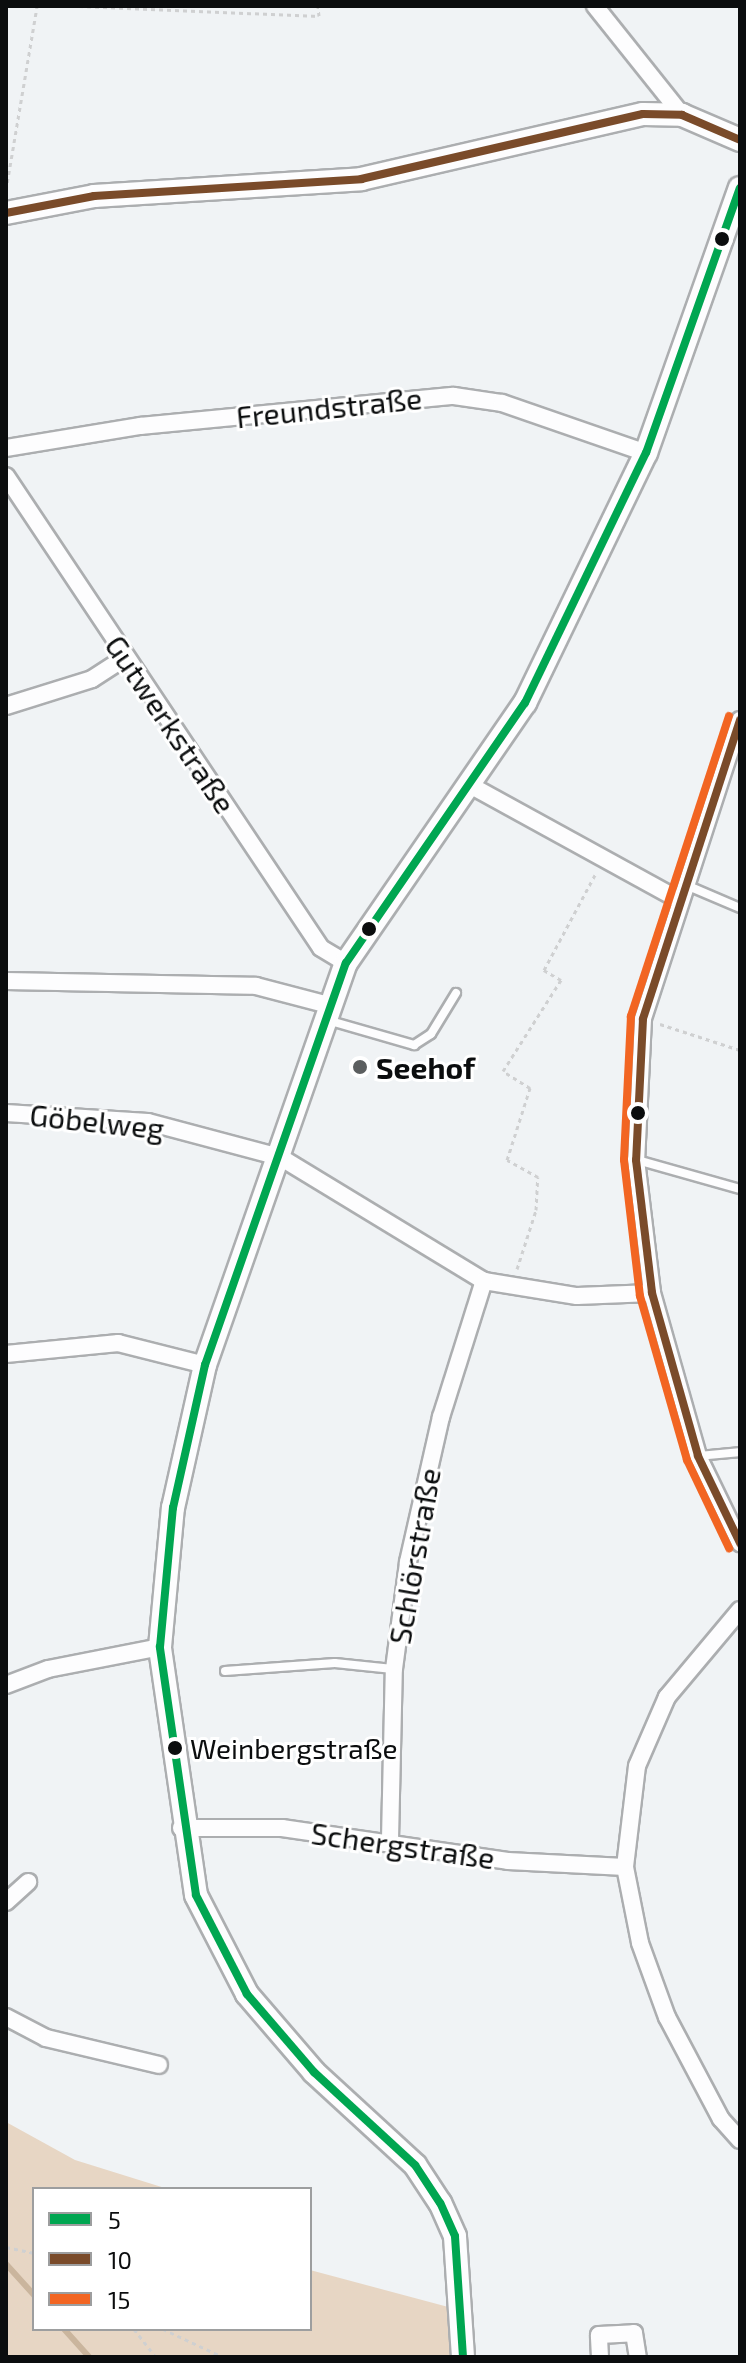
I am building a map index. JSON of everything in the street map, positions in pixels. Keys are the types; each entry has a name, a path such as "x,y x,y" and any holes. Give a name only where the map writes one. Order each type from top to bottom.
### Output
{"street":[{"path":"595,6 682,115"},
{"path":"6,213 94,196 361,179 643,114 682,115 740,140"},
{"path":"463,2357 455,2236 440,2203 415,2165 314,2072 247,1994 196,1895 181,1828 160,1647 173,1508 205,1365 342,973 525,703 646,453 740,188"},
{"name":"Freundstraße","path":"6,448 140,426 454,396 502,403 646,453"},
{"name":"Gutwerkstraße","path":"6,476 321,948 342,973"},
{"path":"6,706 92,679 126,657"},
{"path":"740,720 680,891 643,1019 636,1160 652,1293 698,1456 740,1543"},
{"path":"470,785 602,863 680,891"},
{"path":"6,981 256,986 327,1012"},
{"name":"Göbelweg","path":"6,1113 148,1122 280,1157 484,1281 512,1288 577,1296 652,1293"},
{"name":"Schlörstraße","path":"390,1839 394,1669 408,1562 441,1417 484,1281"},
{"path":"6,1354 118,1343 205,1365"},
{"path":"740,1610 667,1697 637,1766 625,1867 640,1943 667,2017 721,2119 740,2140"},
{"path":"6,1685 48,1669 160,1647"},
{"name":"Schergstraße","path":"181,1828 282,1828 390,1839 508,1861 625,1867"},
{"path":"6,1902 28,1882"},
{"path":"6,2017 46,2038 159,2065"},
{"path":"600,2357 599,2335 634,2333 638,2357"}],"lane":[{"path":"680,891 740,908"},
{"path":"327,1012 414,1045 431,1034 456,993"},
{"path":"636,1160 740,1189"},
{"path":"698,1456 740,1452"},
{"path":"225,1671 335,1663 394,1669"}],"path":[{"path":"6,190 37,6"},
{"path":"79,6 319,16 318,6"},
{"path":"512,1288 536,1210 538,1177 507,1160 530,1088 503,1071 561,980 544,970 602,863"},
{"path":"643,1019 740,1050"},
{"path":"6,2247 32,2253"},
{"path":"136,2331 156,2357"},
{"path":"167,2331 223,2357"}],"shaded area":[{"path":"6,2122 75,2160 162,2187 32,2187 32,2331 312,2331 312,2271 452,2308 453,2357 6,2357"}],"waterway":[{"path":"6,2264 32,2293"},
{"path":"66,2331 89,2357"}],"transit line":[{"name":"10","path":"6,213 94,196 361,179 643,114 682,115 740,140"},
{"name":"5","path":"463,2357 455,2236 440,2203 415,2165 314,2072 247,1994 196,1895 160,1647 173,1508 205,1365 346,963 525,703 646,453 740,188"},
{"name":"15","path":"729,716 631,1016 624,1160 640,1296 687,1460 729,1548"},
{"name":"10","path":"740,720 643,1019 636,1160 652,1293 698,1456 740,1543"}],"place":[{"name":"Seehof","path":"360,1067"},
{"name":"Weinbergstraße","path":"175,1748"}]}
